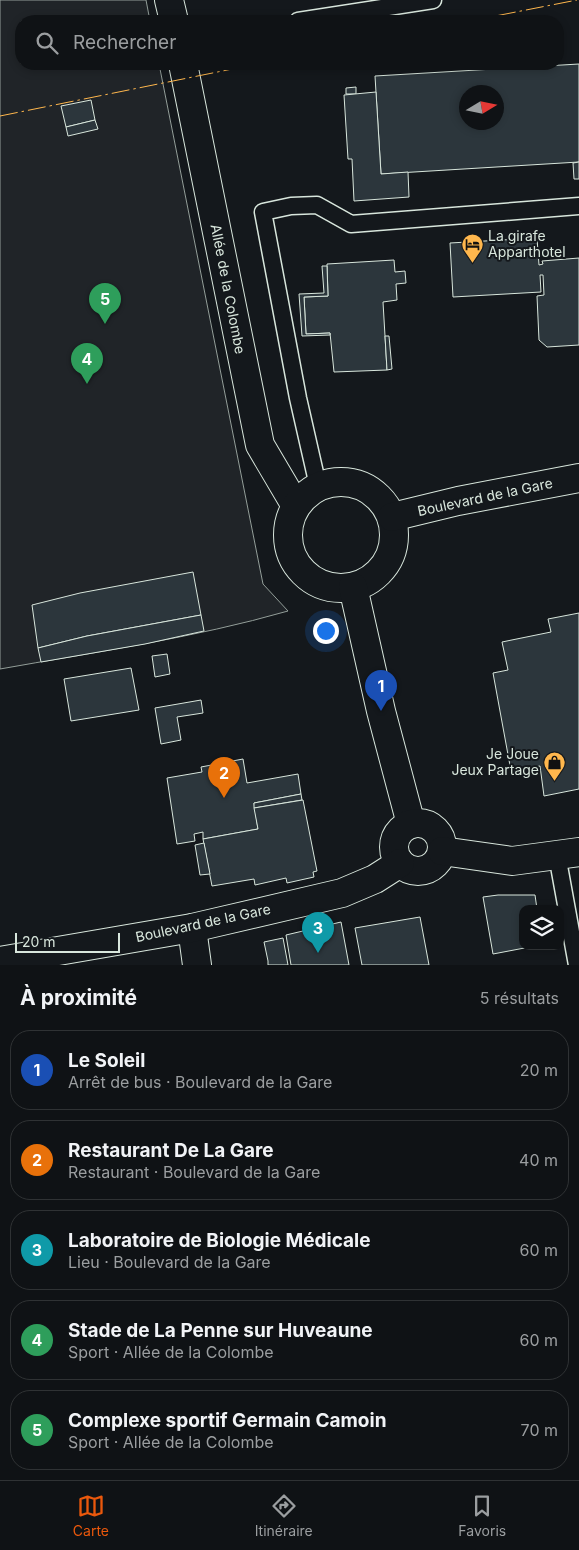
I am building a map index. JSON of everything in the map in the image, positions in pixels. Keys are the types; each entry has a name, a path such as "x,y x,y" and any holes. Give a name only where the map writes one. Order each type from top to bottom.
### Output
{"main road":[{"path":"169,0 173,15"},
{"name":"Allée de la Colombe","path":"184,70 260,445 296,506"},
{"name":"Boulevard de la Gare","path":"392,517 458,501 579,478"},
{"path":"335,481 354,482 370,490 383,502 392,517 395,535 392,552 384,568 370,580 354,587 335,588 318,583 304,573 293,558 288,541 289,523 296,506 318,486 335,481"},
{"path":"354,587 381,711 411,824"},
{"path":"423,823 434,829 441,839 442,851 438,861 430,868 420,872 409,870 400,863 394,852 395,840 400,830 411,824 423,823"},
{"path":"442,851 512,860 568,853"},
{"name":"Boulevard de la Gare","path":"0,961 192,928 342,893 375,878 400,863"},
{"path":"192,928 197,965"}],"lane":[{"path":"337,15 433,0"},
{"path":"318,486 298,398 263,212 290,206 317,205 351,224 579,206"},
{"path":"568,853 577,965"}],"shaded area":[{"path":"0,0 146,0 149,15 15,15 15,70 160,70 263,584 288,611 181,637 0,669"}],"building":[{"path":"579,64 579,162 381,174 375,76 477,70 564,70 564,65"},
{"path":"356,87 356,94 346,94 346,88"},
{"path":"376,92 381,174 408,172 409,197 354,201 352,159 348,159 344,95"},
{"path":"91,100 95,120 66,127 61,106"},
{"path":"95,120 98,129 68,136 66,127"},
{"path":"579,162 579,179 574,179 573,163"},
{"path":"537,238 539,265 543,264 542,261 579,258 579,345 547,347 539,340 537,296 544,295 543,275 540,275 541,292 453,297 450,243"},
{"path":"394,260 395,272 405,271 406,283 396,284 397,300 383,302 387,370 334,372 330,333 306,334 304,297 328,296 327,264"},
{"path":"322,266 327,266 328,296 304,297 306,334 330,333 330,335 302,336 299,294 324,293"},
{"path":"385,336 389,336 392,369 387,370"},
{"path":"193,572 201,615 87,636 38,648 32,605 80,593"},
{"path":"579,613 579,789 544,796 540,766 511,771 493,673 508,670 502,642 551,632 548,619"},
{"path":"201,615 204,631 145,644 41,662 38,648 87,636"},
{"path":"167,654 170,674 155,677 152,656"},
{"path":"131,668 139,710 71,721 64,679"},
{"path":"201,700 203,713 177,717 181,740 161,744 155,708"},
{"path":"243,759 247,783 298,774 301,794 254,803 258,829 203,839 203,832 194,834 195,841 177,844 167,778 202,772 201,767"},
{"path":"301,794 302,800 254,808 254,803"},
{"path":"303,800 317,871 313,872 314,877 287,883 286,878 255,885 254,879 212,886 203,839 258,829 254,808"},
{"path":"204,843 210,874 200,875 195,845"},
{"path":"535,895 536,905 519,905 519,949 493,954 483,897"},
{"path":"420,917 429,965 362,965 355,928"},
{"path":"341,922 349,965 291,965 286,935"},
{"path":"283,938 288,965 268,965 264,942"}],"power":[{"path":"501,15 577,0"},
{"path":"0,116 227,70"}],"place":[{"name":"La girafe Apparthotel","path":"472,263"},
{"name":"Complexe sportif Germain Camoin","path":"105,324"},
{"name":"Stade de La Penne sur Huveaune","path":"87,384"},
{"name":"Le Soleil","path":"381,711"},
{"name":"Je Joue Jeux Partage","path":"555,781"},
{"name":"Restaurant De La Gare","path":"224,798"},
{"name":"Laboratoire de Biologie Médicale","path":"318,953"}]}
